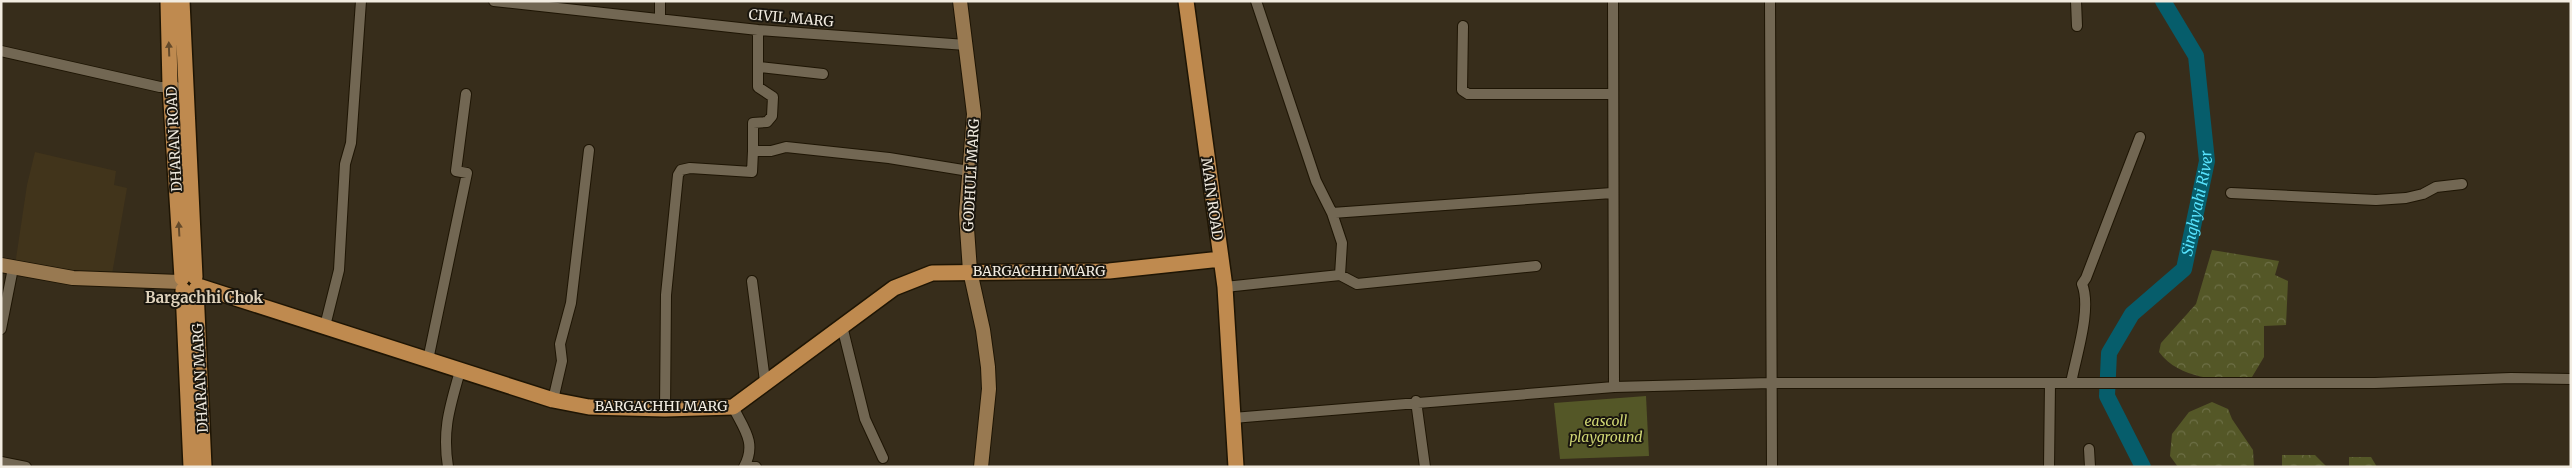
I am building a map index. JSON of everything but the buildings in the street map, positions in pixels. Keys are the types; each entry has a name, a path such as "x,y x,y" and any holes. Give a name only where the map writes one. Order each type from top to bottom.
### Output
{"main road":[{"name":"DHARAN ROAD","path":"168,1 177,87 189,284"},
{"name":"DHARAN ROAD","path":"177,87 182,1"},
{"name":"GODHULI MARG","path":"960,1 974,114 966,214 970,271 983,330 988,367 989,390 981,467"},
{"name":"MAIN ROAD","path":"1186,1 1221,259"},
{"name":"MAIN ROAD","path":"1192,1 1223,237 1221,259"},
{"name":"BARGACHHI MARG","path":"189,284 553,400 589,407 665,409 733,407 765,381 894,288 932,273 970,271 1109,271 1221,259"},
{"path":"1221,259 1225,287 1236,467"},
{"path":"7,267 73,278 189,284"},
{"name":"DHARAN MARG","path":"189,284 192,467"},
{"name":"DHARAN MARG","path":"189,284 204,467"}],"street":[{"path":"325,326 339,270 346,164 350,143 361,1"},
{"name":"CIVIL MARG","path":"494,1 758,30 966,45"},
{"path":"660,1 660,18"},
{"path":"1256,1 1316,181 1332,213 1342,243 1340,275"},
{"path":"1613,1 1611,94 1614,386"},
{"path":"1770,1 1772,467"},
{"path":"2076,1 2077,26"},
{"path":"1463,26 1462,90 1468,94 1611,94"},
{"path":"665,409 666,295 678,175 680,170 690,168 752,172 753,123 767,122 772,116 773,96 758,87 758,30"},
{"path":"1,51 160,87 177,87"},
{"path":"759,67 823,74"},
{"path":"428,360 467,173 456,170 466,94"},
{"path":"2076,383 2084,314 2085,292 2082,284 2086,278 2140,137"},
{"path":"753,151 771,151 786,147 889,158 969,171"},
{"path":"553,400 562,361 560,344 571,304 589,150"},
{"path":"2232,193 2376,200 2406,198 2423,194 2436,186 2462,184"},
{"path":"1332,213 1612,193"},
{"path":"1225,287 1340,275 1357,284 1536,266"},
{"path":"1,329 7,267"},
{"path":"752,282 765,381"},
{"path":"842,326 865,419 883,458"},
{"path":"448,467 444,442 447,417 460,371"},
{"path":"1233,418 1416,401 1614,386 1771,383 2375,383 2511,378 2571,379"},
{"path":"2049,467 2050,383"},
{"path":"1416,401 1425,467"},
{"path":"733,407 751,442 749,466"},
{"path":"2089,448 2090,467"},
{"path":"1,462 26,467"}],"shaded area":[{"path":"35,152 116,171 114,185 127,188 111,280 14,272 27,185"}],"green space":[{"path":"2212,250 2279,261 2275,275 2288,281 2286,325 2264,326 2264,357 2249,382 2212,379 2189,373 2168,361 2159,352 2161,343 2196,304"},
{"name":"eascoll playground","path":"1646,396 1649,456 1560,459 1554,403"},
{"path":"2212,402 2228,409 2232,419 2253,450 2254,467 2178,467 2170,456 2172,434 2189,412"},
{"path":"2282,455 2315,455 2327,467 2282,467"},
{"path":"2349,457 2371,457 2377,467 2349,467"}],"waterway":[{"name":"Singhyahi River","path":"2143,467 2107,396 2109,353 2132,314 2184,269 2207,161 2196,56 2163,1"}],"district":[{"name":"Bargachhi Chok","path":"204,298"}]}
